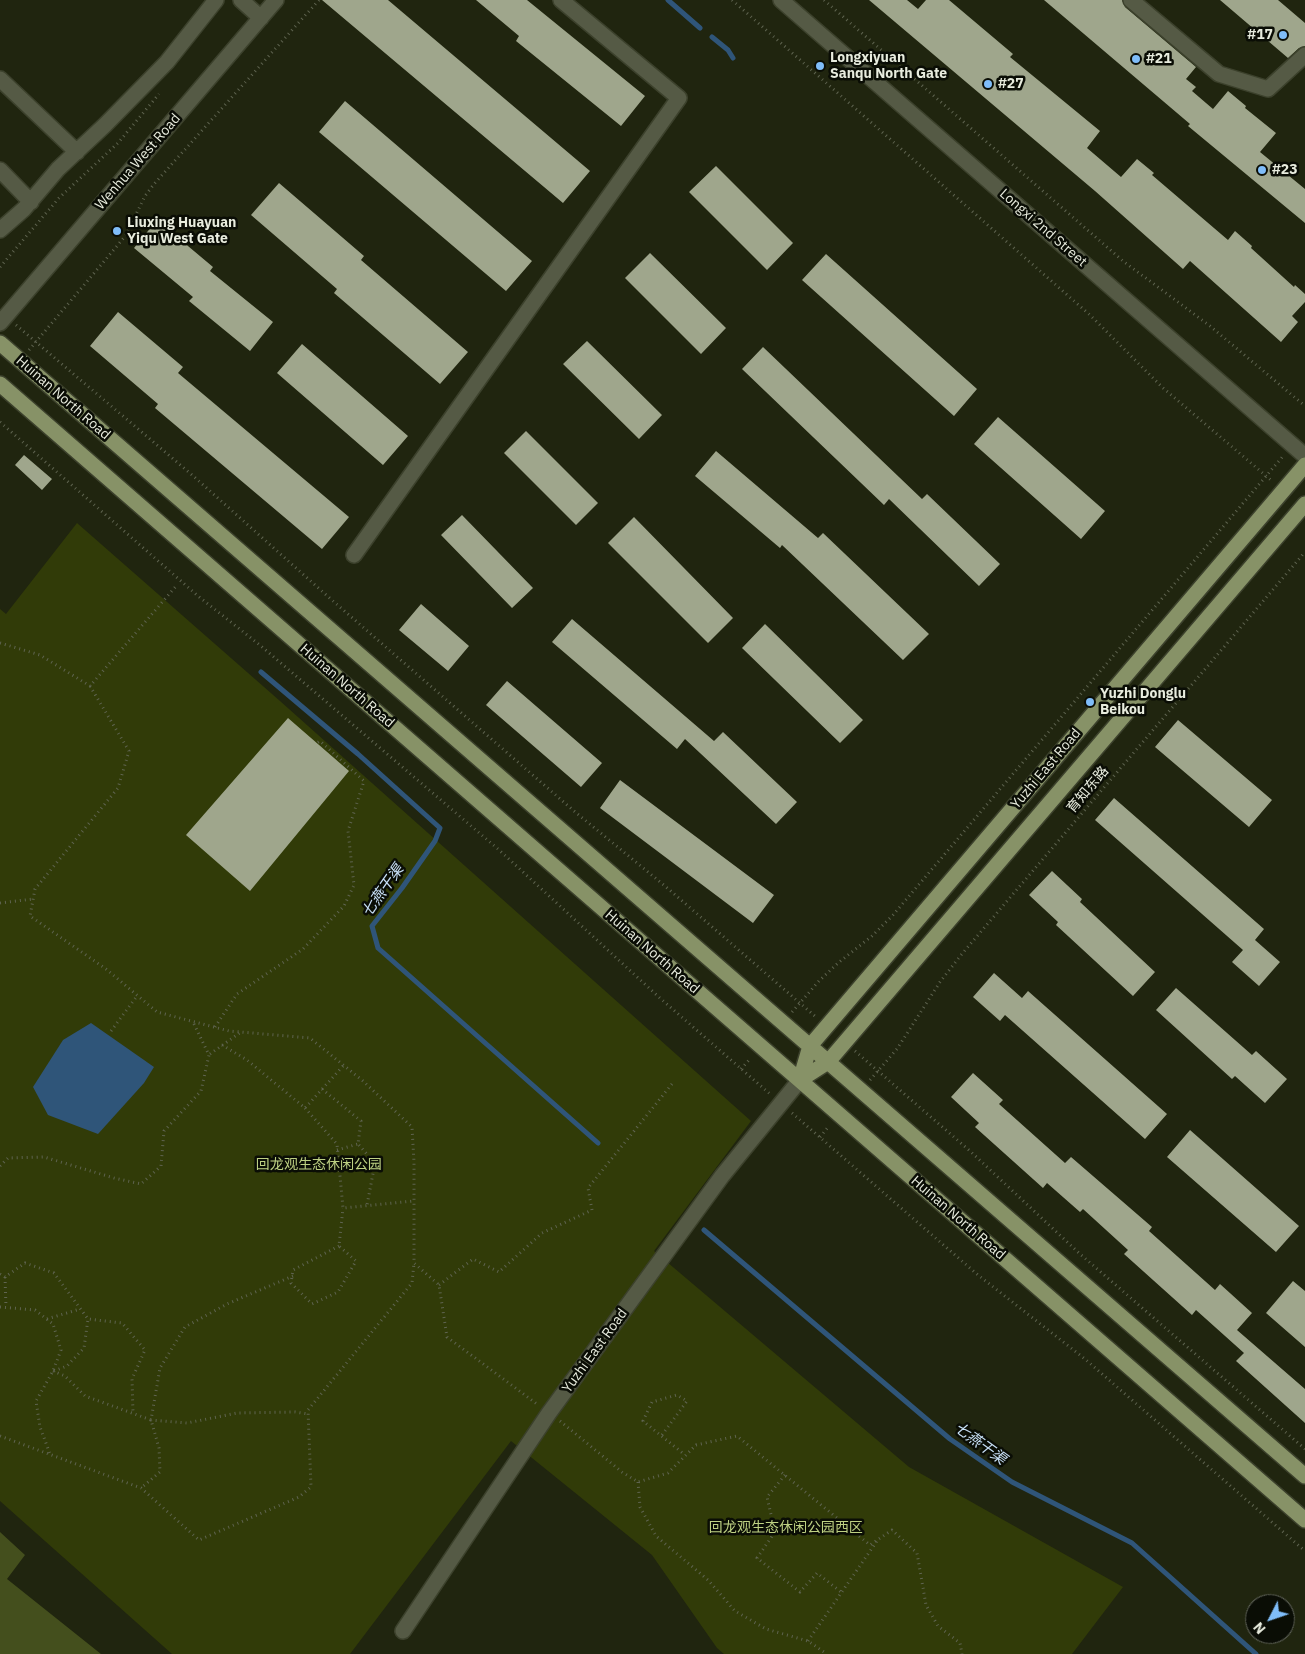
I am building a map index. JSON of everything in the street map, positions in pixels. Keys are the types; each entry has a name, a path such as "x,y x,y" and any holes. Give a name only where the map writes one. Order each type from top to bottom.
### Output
{"main road":[{"name":"Huinan North Road","path":"0,343 1305,1476"},
{"name":"Huinan North Road","path":"0,384 1305,1520"},
{"name":"Yuzhi East Road","path":"800,1080 810,1046 1305,465"},
{"name":"Yuzhi East Road","path":"800,1080 828,1062 1305,504"}],"street":[{"path":"0,230 31,202 58,170 105,126 167,62 216,0"},
{"path":"241,0 261,18"},
{"name":"Wenhua West Road","path":"3,320 276,0"},
{"path":"354,555 679,98 561,0"},
{"name":"Longxi 2nd Street","path":"781,0 1305,456"},
{"path":"1131,0 1219,74 1268,89 1305,55"},
{"path":"0,79 77,152"},
{"path":"0,170 31,202"},
{"name":"Yuzhi East Road","path":"403,1631 549,1413 722,1176 800,1080"}],"path":[{"path":"49,327 126,235 145,196 154,184 319,0"},
{"path":"732,0 1090,314 1162,387 1255,466"},
{"path":"824,0 1123,262 1210,326 1305,406"},
{"path":"0,267 59,198 118,143 162,90"},
{"path":"3,320 191,474 568,806 665,886 795,998"},
{"path":"0,422 180,580 261,646 498,849 627,969 737,1065"},
{"path":"819,981 872,936 893,915 1260,483"},
{"name":"育知东路","path":"896,1049 940,982 962,955 1305,552"},
{"path":"90,686 177,585"},
{"path":"0,643 40,655 90,686 129,751 118,788 35,889 30,916 106,969 157,1012 242,1032 310,1038 363,1081 412,1127 414,1200 414,1263 412,1283 308,1410 311,1487 299,1497 199,1540 141,1488 0,1436"},
{"path":"215,1027 237,994 303,949 344,906 354,885 348,831 364,781 320,741 317,743"},
{"path":"0,903 33,899"},
{"path":"111,1031 137,996"},
{"path":"0,1166 8,1158 44,1157 141,1184 161,1166 164,1130 201,1091 209,1055 193,1021"},
{"path":"209,1055 242,1032"},
{"path":"222,1045 246,1060 305,1108 337,1144 342,1208 338,1246"},
{"path":"305,1108 344,1065"},
{"path":"883,1076 963,1145 1080,1254 1305,1449"},
{"path":"439,1285 472,1259 499,1272 542,1233 592,1210 588,1188 672,1084"},
{"path":"322,1089 360,1121 358,1144 375,1163 367,1206"},
{"path":"825,1142 978,1275 1085,1359 1305,1551"},
{"path":"337,1150 358,1144"},
{"path":"342,1208 414,1200"},
{"path":"338,1246 356,1261 338,1292 312,1304 291,1283 294,1270 338,1246"},
{"path":"414,1263 439,1285 447,1337 549,1413 622,1472 638,1482 668,1473 696,1444 737,1436 870,1545 892,1530 917,1553 926,1605 938,1626 960,1643 962,1654"},
{"path":"5,1277 25,1264 54,1273 88,1319 122,1323 145,1350 132,1379 133,1413"},
{"path":"0,1274 5,1277"},
{"path":"141,1488 160,1472 159,1448 151,1420 160,1368 185,1327 227,1304 293,1276"},
{"path":"5,1277 6,1307"},
{"path":"0,1307 35,1310 53,1324 61,1350 53,1371 36,1401 40,1427 50,1454"},
{"path":"47,1320 80,1309"},
{"path":"53,1371 67,1366 84,1348 88,1319"},
{"path":"53,1371 65,1376 85,1396 151,1420 187,1423 237,1413 295,1412 308,1414"},
{"path":"662,1436 687,1402 677,1395 652,1402 643,1421 685,1455"},
{"path":"785,1475 767,1497 775,1532 757,1558 800,1592 817,1574 841,1592"},
{"path":"638,1482 640,1507 656,1536 708,1580 735,1611 766,1629 808,1641 827,1654"},
{"path":"808,1641 879,1538"}],"green space":[{"name":"回龙观生态休闲公园","path":"77,523 280,701 751,1121 654,1251 909,1467 1123,1587 1072,1654 724,1654 717,1648 652,1555 511,1441 350,1654 172,1654 0,1501 0,609 6,614"},
{"path":"0,1532 25,1555 7,1579 101,1654 0,1654"}],"water":[{"path":"91,1023 154,1067 144,1083 98,1134 48,1115 33,1087 63,1040"}],"building":[{"path":"322,0 388,0 590,171 563,203"},
{"path":"476,0 527,0 645,96 621,126 516,41 519,36"},
{"path":"869,0 907,0 918,9 926,0 949,0 1013,54 1010,57 1100,131 1087,148 1121,177 1137,159 1154,173 1152,175 1228,240 1235,231 1294,287 1295,285 1305,294 1305,302 1292,316 1298,322 1281,342 1190,261 1183,269 1095,191"},
{"path":"1044,0 1122,0 1125,7 1196,67 1186,79 1196,87 1192,91 1213,109 1228,91 1246,106 1245,108 1276,133 1260,152 1305,189 1305,223 1188,126 1190,124"},
{"name":"#17","path":"1220,0 1278,0 1305,23 1305,46 1299,48 1288,58"},
{"path":"345,101 532,261 506,291 319,132"},
{"path":"716,166 793,243 767,270 689,192"},
{"path":"279,183 364,256 361,260 468,352 440,384 334,293 337,289 251,215"},
{"path":"157,220 213,267 210,271 273,322 250,351 189,301 193,297 134,248"},
{"path":"650,253 726,328 701,354 625,278"},
{"path":"826,254 977,389 954,416 802,280"},
{"path":"118,312 183,367 178,373 349,517 322,549 155,408 158,404 90,346"},
{"path":"587,341 662,415 639,439 563,364"},
{"path":"302,344 408,436 383,465 277,373"},
{"path":"763,347 922,499 927,494 1000,564 979,586 889,499 884,505 742,369"},
{"path":"998,417 1105,511 1081,539 974,444"},
{"path":"526,431 598,503 576,525 504,453"},
{"path":"716,451 818,538 823,533 929,634 903,660 782,545 780,548 695,476"},
{"path":"24,455 52,479 42,490 15,465"},
{"path":"462,515 533,588 512,608 441,535"},
{"path":"634,517 733,618 708,643 608,543"},
{"path":"421,604 469,646 448,671 399,630"},
{"path":"572,619 714,741 723,732 797,802 776,824 685,739 677,749 552,642"},
{"path":"765,624 863,720 840,743 742,648"},
{"path":"507,681 602,763 581,787 486,705"},
{"path":"288,718 349,771 250,891 186,835"},
{"path":"1178,720 1272,800 1249,827 1155,747"},
{"path":"620,780 774,895 753,923 600,808"},
{"path":"1114,798 1264,929 1255,940 1280,962 1259,986 1232,962 1243,950 1095,820"},
{"path":"1052,871 1082,899 1080,902 1155,972 1133,996 1056,925 1058,922 1029,895"},
{"path":"994,973 1022,998 1028,991 1167,1114 1145,1139 1005,1015 1000,1021 973,997"},
{"path":"1176,988 1252,1055 1256,1051 1287,1079 1265,1103 1235,1076 1232,1079 1156,1010"},
{"path":"973,1073 1003,1100 999,1104 1065,1163 1071,1157 1152,1227 1149,1231 1215,1290 1220,1284 1252,1313 1237,1330 1305,1389 1305,1423 1236,1361 1244,1353 1196,1310 1192,1315 1124,1254 1128,1250 1083,1209 1080,1212 1047,1183 1043,1188 975,1127 979,1123 951,1097"},
{"path":"1190,1130 1299,1226 1276,1252 1167,1157"},
{"path":"1293,1281 1305,1291 1305,1347 1266,1313"}],"waterway":[{"path":"668,0 700,28"},
{"path":"712,37 728,50 733,58"},
{"name":"七燕干渠","path":"261,672 358,754 440,828 435,841 372,926 378,948 598,1143"},
{"name":"七燕干渠","path":"704,1230 950,1439 1012,1482 1132,1543 1256,1654"}],"place":[{"name":"#17","path":"1283,35"},
{"name":"#21","path":"1136,59"},
{"name":"Longxiyuan Sanqu North Gate","path":"820,66"},
{"name":"#27","path":"988,84"},
{"name":"#23","path":"1262,170"},
{"name":"Liuxing Huayuan Yiqu West Gate","path":"117,231"},
{"name":"Yuzhi Donglu Beikou","path":"1090,702"}],"park label":[{"name":"回龙观生态休闲公园西区","path":"786,1528"}]}
